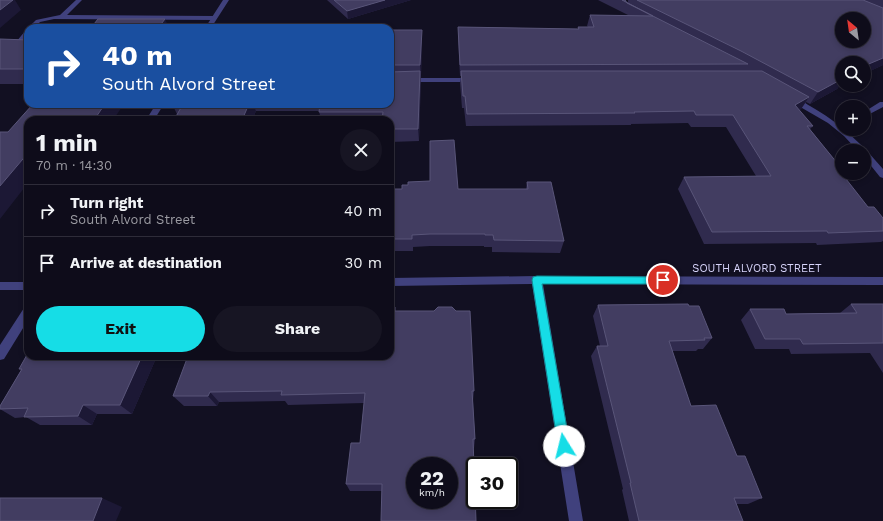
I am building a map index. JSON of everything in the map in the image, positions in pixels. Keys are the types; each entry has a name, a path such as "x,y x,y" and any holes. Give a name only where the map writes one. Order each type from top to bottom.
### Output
{"street":[{"path":"62,17 79,0"},
{"path":"210,24 226,0"},
{"path":"35,24 38,21 54,17 172,19 214,18"},
{"path":"24,36 19,42 24,44"},
{"path":"394,80 485,80"},
{"path":"785,94 835,124"},
{"path":"871,111 883,104"},
{"path":"848,136 856,144"},
{"path":"871,161 883,175"},
{"path":"537,280 576,521"},
{"name":"SOUTH ALVORD STREET","path":"394,282 537,280 883,281"},
{"path":"0,286 24,286"},
{"path":"0,355 24,317"}],"building":[{"path":"0,0 13,0 0,10"},
{"path":"334,0 385,0 347,11"},
{"path":"637,0 863,0 883,8 883,58 871,63 871,56 835,56 835,83 818,92 741,51"},
{"path":"627,2 653,16 627,3"},
{"path":"590,15 653,16 748,64 460,65 458,27 579,29 578,27 594,27"},
{"path":"98,19 165,19 161,24 94,24"},
{"path":"394,30 422,30 420,65 394,65"},
{"path":"0,39 24,40 24,69 0,69"},
{"path":"420,71 418,129 394,129 394,116 382,116 383,112 319,112 320,108 394,108 394,72"},
{"path":"461,71 762,71 809,97 795,105 813,126 807,126 835,160 835,180 847,180 868,207 874,207 883,218 883,231 828,233 827,231 712,232 684,177 771,176 733,115 696,115 694,111 634,112 635,113 467,114 465,96 463,96"},
{"path":"29,108 102,108 97,116 24,116 24,158 0,186 0,132 8,132"},
{"path":"181,108 247,108 244,116 176,116"},
{"path":"454,140 458,189 528,189 527,182 551,182 564,241 494,240 493,235 485,234 430,234 412,235 412,239 394,239 394,189 402,189 402,185 408,185 408,182 430,181 430,141"},
{"path":"688,304 689,306 699,306 712,338 704,338 705,340 669,341 691,406 716,405 737,456 745,456 762,498 734,498 743,521 639,521 597,346 608,346 598,305"},
{"path":"851,304 883,304 883,343 803,344 800,339 765,339 750,309 784,309 786,314 857,313"},
{"path":"394,307 395,311 434,311 438,307 452,307 456,311 470,311 475,439 473,439 474,457 466,457 466,509 476,509 476,521 381,521 382,484 346,484 351,443 360,443 365,393 281,395 282,391 210,392 208,396 173,396 186,360 394,360"},
{"path":"24,360 140,360 120,405 83,405 78,416 24,417 28,408 0,409 0,406 22,369 19,369"},
{"path":"0,498 102,498 93,521 0,521"}],"route":[{"path":"564,446 537,280 663,280"}]}
